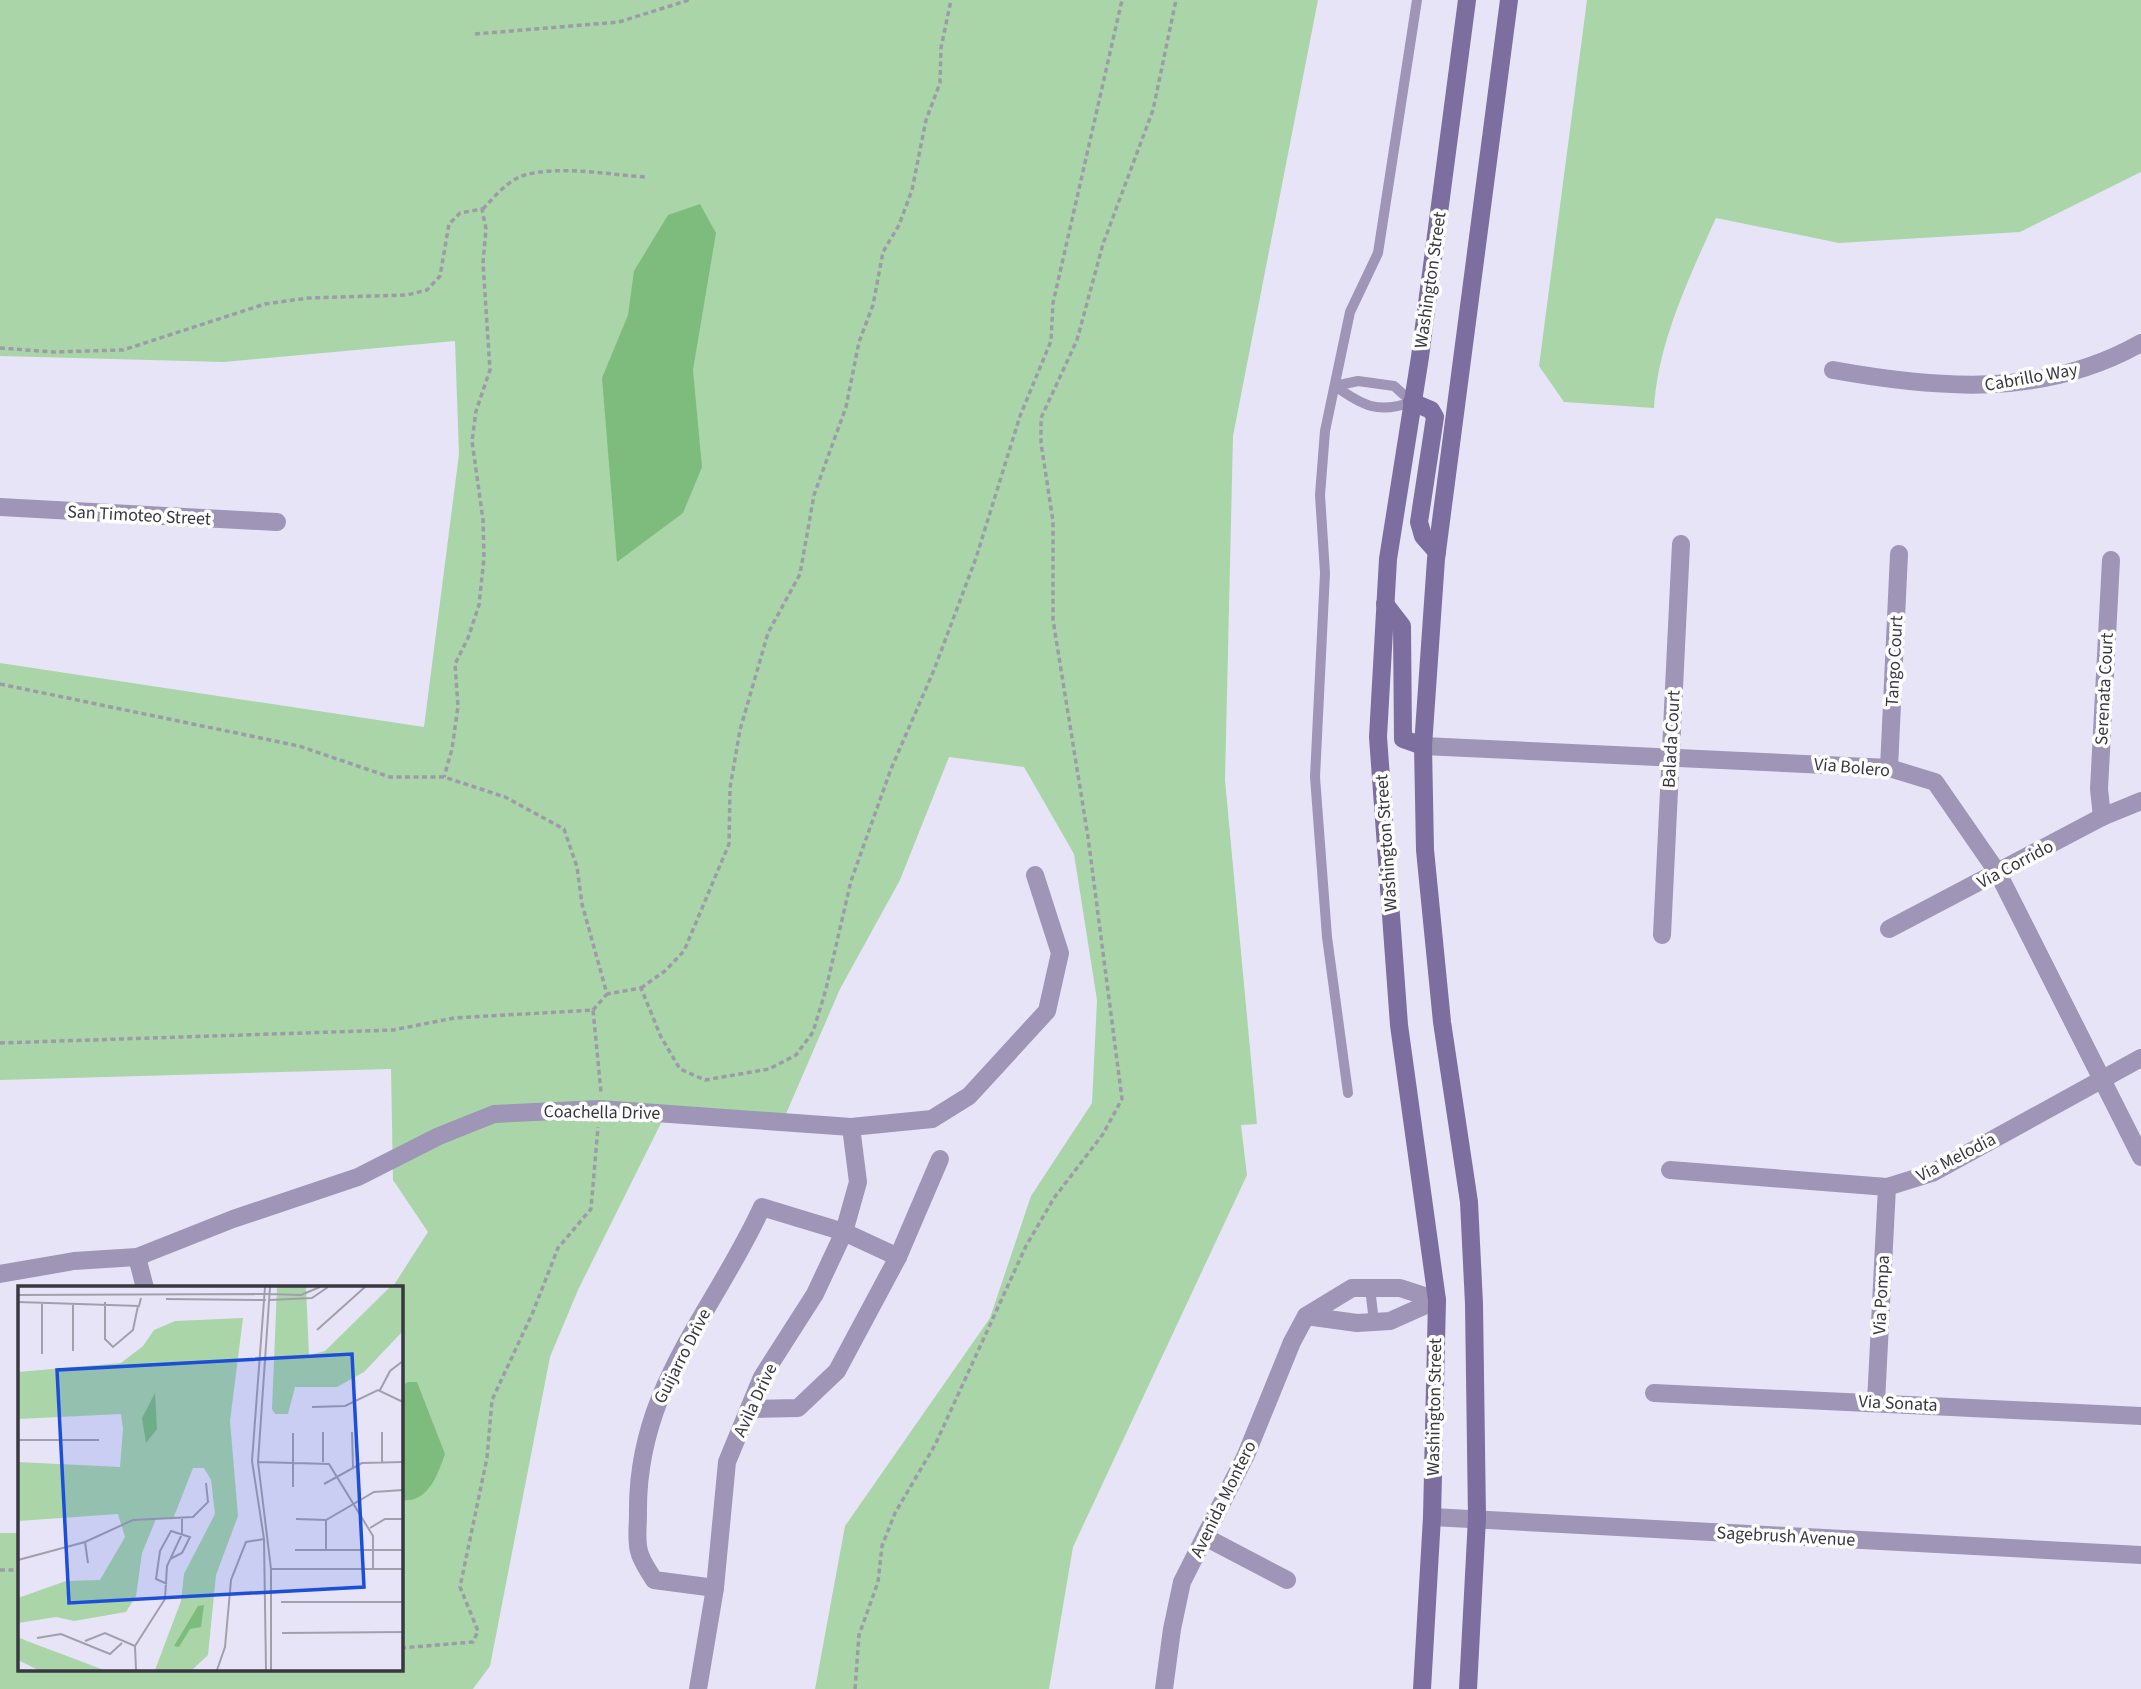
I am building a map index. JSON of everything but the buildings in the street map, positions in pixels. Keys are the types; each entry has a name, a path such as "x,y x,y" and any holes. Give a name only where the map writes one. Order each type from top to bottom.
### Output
{"main road":[{"name":"Washington Street","path":"1422,1689 1432,1517 1437,1300 1399,1025 1378,737 1388,559 1467,0"},
{"path":"1468,1689 1477,1518 1474,1304 1469,1202 1441,1009 1425,850 1423,746 1437,552 1509,0"},
{"path":"1412,402 1431,410 1435,417 1419,522 1423,536 1437,552"},
{"path":"1385,604 1402,626 1403,739 1423,746"}],"street":[{"name":"Cabrillo Way","path":"1833,370 1894,381 1980,387 2068,373 2141,343"},
{"name":"San Timoteo Street","path":"0,507 277,522"},
{"name":"Balada Court","path":"1662,935 1681,544"},
{"name":"Tango Court","path":"1889,768 1899,554"},
{"name":"Serenata Court","path":"2102,817 2099,789 2111,560"},
{"name":"Via Bolero","path":"1423,746 1889,768 1935,782 1998,873 2141,1157"},
{"name":"Via Corrido","path":"1889,929 2102,817 2141,801"},
{"name":"Coachella Drive","path":"0,1274 74,1261 137,1257 233,1219 358,1177 439,1136 494,1114 600,1109 851,1127 932,1119 969,1096 1047,1011 1060,953 1035,875"},
{"name":"Via Melodia","path":"1670,1170 1887,1187 1932,1173 2141,1058"},
{"name":"Avila Drive","path":"698,1689 715,1588 727,1462 762,1377 815,1294 844,1232 858,1182 851,1127"},
{"path":"749,1409 797,1408 837,1371 898,1257 940,1159"},
{"name":"Via Pompa","path":"1876,1402 1887,1187"},
{"name":"Guijarro Drive","path":"715,1588 654,1580 639,1551 637,1474 655,1407 681,1349 745,1245 762,1207 844,1232"},
{"path":"844,1232 898,1257"},
{"path":"137,1257 144,1286"},
{"path":"1306,1316 1352,1288 1400,1288 1437,1300"},
{"path":"1306,1316 1357,1323 1390,1321 1437,1300"},
{"name":"Avenida Montero","path":"1164,1689 1172,1629 1182,1583 1246,1455 1292,1342 1306,1316"},
{"name":"Via Sonata","path":"1654,1393 2141,1416"},
{"name":"Sagebrush Avenue","path":"1432,1517 2141,1555"},
{"path":"1206,1537 1286,1580"}],"lane":[{"path":"1348,1093 1327,937 1315,777 1325,573 1320,495 1325,431 1350,312 1378,253 1417,0"},
{"path":"1358,381 1394,386 1412,402 1388,411 1354,400 1335,386 1358,381"},
{"path":"1370,1288 1374,1322"}],"path":[{"path":"475,34 619,22 689,0"},
{"path":"0,1043 393,1030 454,1018 593,1010 607,994 641,988 665,971 684,951 729,844 730,788 740,730 768,633 800,575 814,495 846,407 859,342 873,306 883,253 899,225 912,190 926,120 940,83 941,48 951,0"},
{"path":"641,988 661,1037 680,1069 705,1080 769,1069 796,1055 813,1032 826,989 851,881 891,769 976,558 1020,416 1051,341 1053,303 1122,0"},
{"path":"855,1689 859,1634 878,1582 881,1546 895,1513 935,1445 1026,1246 1054,1198 1103,1134 1122,1099 1088,837 1053,620 1053,521 1041,443 1041,418 1077,340 1103,244 1153,110 1176,0"},
{"path":"0,348 54,352 123,350 265,304 308,298 407,295 427,290 440,276 449,224 460,213 482,209 502,188 524,176 551,172 646,177"},
{"path":"444,777 453,749 457,706 455,664 468,638 479,605 484,558 472,441 476,411 490,370 483,263 486,229 482,209"},
{"path":"0,684 299,746 390,777 444,777 505,797 564,829 577,867 582,904 607,994"},
{"path":"402,1648 473,1642 478,1631 460,1587 487,1458 492,1400 533,1311 558,1248 592,1209 601,1086 593,1010"},
{"path":"0,1570 18,1570"}],"shaded area":[{"path":"0,0 1318,0 1233,436 1225,780 1257,1124 1241,1125 1247,1175 1073,1547 1049,1689 815,1689 845,1526 990,1318 1031,1196 1092,1103 1097,1000 1074,854 1024,767 949,757 900,880 840,989 782,1123 666,1113 578,1290 550,1357 490,1666 473,1689 0,1689 0,1533 18,1533 18,1672 402,1672 402,1286 393,1286 428,1232 393,1180 391,1069 0,1080 0,663 424,727 459,454 455,341 224,362 0,356"},
{"path":"1587,0 2141,0 2141,172 2020,232 1839,243 1716,218 1668,335 1654,408 1564,402 1539,366"},
{"path":"700,204 716,233 693,370 702,467 683,513 617,562 602,378 628,315 634,271 668,215"},
{"path":"417,1382 445,1454 430,1486 418,1497 410,1500 402,1500 402,1385"}]}
